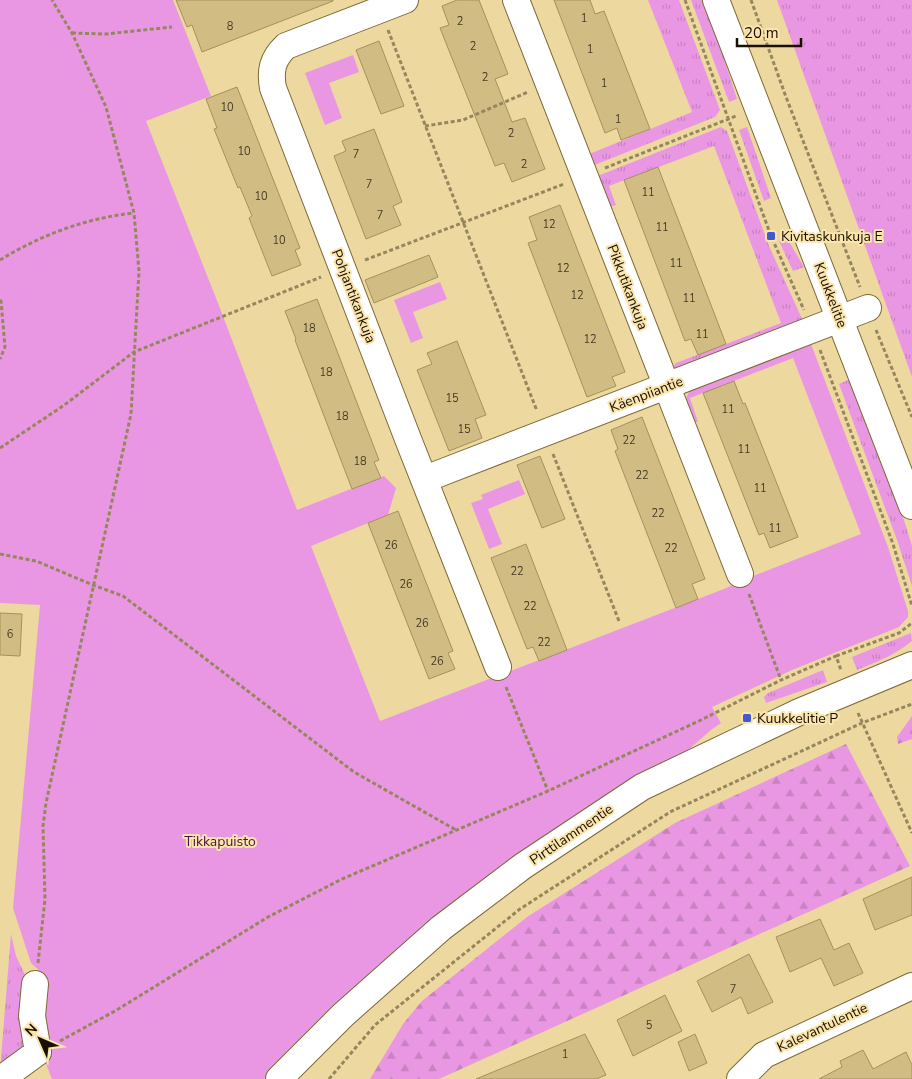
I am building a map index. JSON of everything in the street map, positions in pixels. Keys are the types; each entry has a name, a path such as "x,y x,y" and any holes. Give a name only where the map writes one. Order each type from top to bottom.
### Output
{"street":[{"name":"Pohjantikankuja","path":"405,0 286,46 279,52 271,69 273,88 498,667"},
{"name":"Pikkutikankuja","path":"516,0 740,574"},
{"name":"Kuukkelitie","path":"716,0 912,506"},
{"name":"Käenpiiantie","path":"425,479 868,308"},
{"name":"Pirttilammentie","path":"279,1079 342,1015 441,928 523,866 642,788 799,712 912,665"},
{"path":"1,1079 38,1052 32,1016 35,984"},
{"name":"Kalevantulentie","path":"740,1079 764,1055 912,986"}],"path":[{"path":"35,984 44,899 43,826 46,803 131,414 139,271 134,213 106,107 72,33 52,0"},
{"path":"685,0 771,236 812,330 893,544 912,606"},
{"path":"751,0 786,97 912,417"},
{"path":"72,33 106,34 172,27"},
{"path":"387,28 538,416"},
{"path":"425,126 463,120 549,84"},
{"path":"0,448 63,406 134,352 343,268 728,119"},
{"path":"0,260 12,252 72,225 113,215 134,213"},
{"path":"0,300 2,301 6,347 0,359"},
{"path":"552,451 619,621"},
{"path":"0,554 36,561 122,596 354,772 456,830"},
{"path":"740,574 781,680"},
{"path":"38,1052 116,1011 268,918 342,879 548,791 702,720 781,680 836,656 900,633 912,623"},
{"path":"836,656 848,691 912,833"},
{"path":"498,667 548,791"},
{"path":"329,1079 375,1025 520,909 670,812 862,723 912,704"}],"green space":[{"name":"Tikkapuisto","path":"0,0 173,0 211,96 146,121 297,510 384,476 396,488 388,515 311,546 380,721 724,589 861,534 793,358 690,398 698,422 690,422 686,399 690,391 811,344 888,547 908,611 908,617 899,627 792,670 712,707 721,723 688,750 637,779 335,1006 264,1079 52,1079 44,1059 39,1005 41,972 31,963 13,908 40,605 0,603"},
{"path":"648,0 679,0 720,110 715,117 592,166 587,155 692,112"},
{"path":"691,0 703,0 737,99 729,102"},
{"path":"777,0 912,0 912,377"},
{"path":"353,55 359,72 329,83 342,118 325,125 305,73"},
{"path":"721,127 727,131 769,246 803,321 678,370 672,368 676,363 781,323 714,146 609,186 616,205 610,207 595,177"},
{"path":"747,127 771,198 764,201 739,130"},
{"path":"787,238 804,267 793,271 779,241"},
{"path":"440,282 447,299 413,312 423,338 411,343 394,300"},
{"path":"850,379 904,520 912,546 912,586 897,540 839,384"},
{"path":"519,480 525,494 488,509 502,544 489,549 471,503 483,499 481,495"},
{"path":"911,633 912,641 906,646 886,658 857,670 852,657"},
{"path":"823,670 827,682 766,703 764,697 768,693"},
{"path":"912,716 912,739 898,744 897,737"},
{"path":"846,744 910,866 439,1079 370,1079 403,1024 422,1001 527,917 675,823"},
{"path":"11,934 16,956 26,977 28,1044 0,1071"}],"building":[{"path":"176,0 333,1 202,52 192,25 187,27"},
{"path":"457,0 479,0 508,74 495,79 512,122 525,118 545,169 512,182 504,163 495,166 440,28 449,25 442,6"},
{"path":"554,0 590,0 595,14 604,11 650,129 621,140 617,128 605,133"},
{"path":"379,41 404,106 381,114 356,50"},
{"path":"237,87 300,248 295,250 301,265 272,276 249,218 252,216 240,187 238,188 214,129 217,128 206,99"},
{"path":"374,129 402,202 393,206 401,225 366,239 334,156 346,151 342,141"},
{"path":"658,167 726,344 698,355 691,339 685,341 624,180"},
{"path":"560,205 625,372 612,377 616,386 587,397 528,243 537,240 529,217"},
{"path":"429,255 438,277 374,303 365,280"},
{"path":"317,299 379,460 374,462 381,478 352,489 285,311"},
{"path":"457,341 486,415 475,419 482,438 449,451 417,370 432,364 427,353"},
{"path":"734,381 743,404 745,403 798,537 770,548 764,533 759,535 703,393"},
{"path":"642,417 705,579 692,584 698,599 676,608 615,451 618,449 611,430"},
{"path":"540,456 565,519 542,528 517,465"},
{"path":"398,511 453,651 448,653 455,669 429,679 368,523"},
{"path":"526,544 567,650 539,661 533,647 527,649 491,558"},
{"path":"0,613 22,614 20,656 0,655"},
{"path":"912,877 912,915 875,930 863,899"},
{"path":"820,919 834,950 849,943 863,973 834,986 821,958 790,972 776,937"},
{"path":"749,954 773,1002 748,1014 741,997 712,1012 697,981"},
{"path":"665,995 682,1031 633,1056 617,1020"},
{"path":"585,1034 606,1075 596,1079 476,1079"},
{"path":"695,1034 707,1063 689,1071 678,1042"},
{"path":"863,1050 873,1069 906,1052 912,1065 912,1079 819,1079 842,1067 840,1061"}],"place":[{"name":"Kivitaskunkuja E","path":"771,236"},
{"name":"Kuukkelitie P","path":"747,718"}]}
